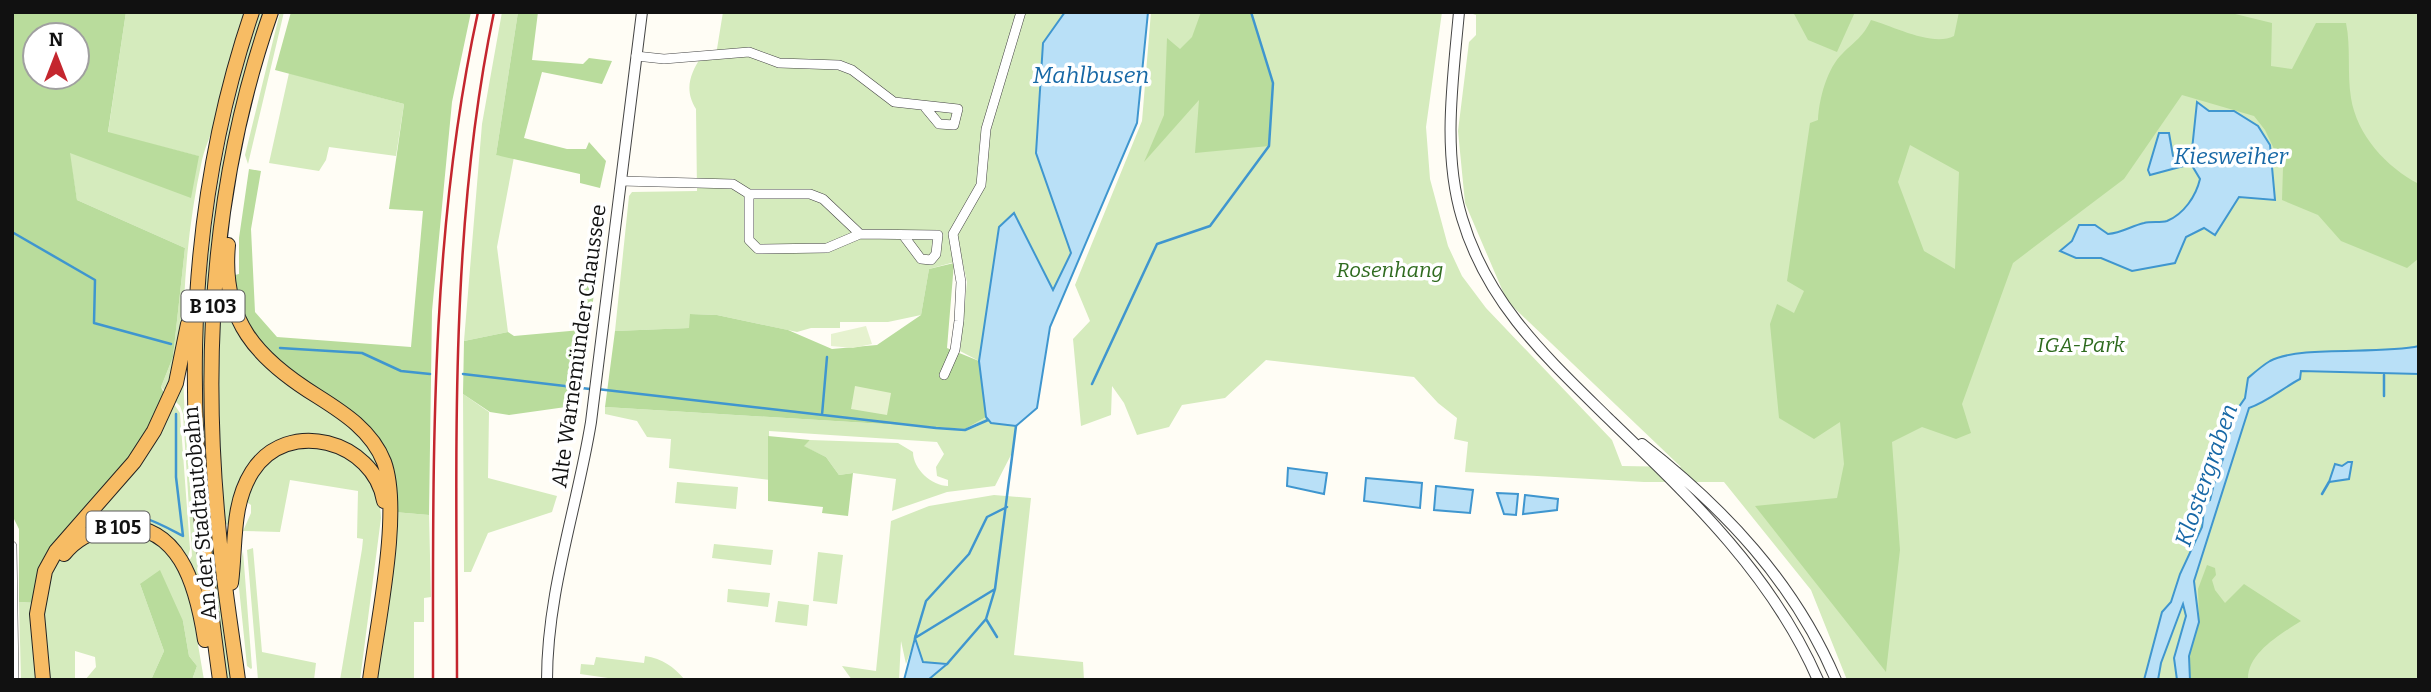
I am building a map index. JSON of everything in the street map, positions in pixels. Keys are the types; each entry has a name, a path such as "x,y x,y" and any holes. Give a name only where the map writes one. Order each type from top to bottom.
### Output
{"highway":[{"name":"An der Stadtautobahn","path":"219,675 197,497 193,405 195,303 211,176 251,12"},
{"name":"An der Stadtautobahn","path":"238,680 215,496 211,383 216,264 242,120 271,12"},
{"path":"225,203 231,219 227,282 238,319 251,342 284,374 359,425 376,447 386,470 391,511 370,680"},
{"path":"43,680 37,614 45,571 56,551 134,462 154,431 173,390 195,303"},
{"path":"228,605 237,510 254,469 273,452 302,441 331,443 345,448 363,460 376,475 384,501 364,680"},
{"name":"B 105","path":"49,680 44,611 55,568 75,543 99,531 117,527 154,535 178,555 193,582 199,601 208,657 219,675"}],"street":[{"name":"Alte Warnemünder Chaussee","path":"547,680 547,638 552,603 581,482 595,394 642,12"},
{"path":"944,375 955,350 959,321 961,282 953,234 981,186 986,129 1021,12"},
{"path":"1459,12 1452,100 1451,158 1457,196 1470,240 1488,281 1522,331 1741,552 1795,630 1818,680"},
{"path":"636,56 664,59 749,52 779,63 839,65 852,70 894,102 925,106"},
{"name":"Alte Warnemünder Chaussee","path":"621,181 733,184 749,194 814,195 833,208 860,234"},
{"path":"749,194 749,240 758,249 827,248 860,234 903,236"},
{"path":"1609,419 1665,462 1734,525 1757,550 1803,613 1836,680"},
{"path":"12,546 14,680"}],"green space":[{"path":"12,12 126,12 108,132 199,156 191,198 70,153 77,200 185,248 173,357 161,387 165,395 163,414 56,551 37,603 19,602 19,529 12,515"},
{"path":"126,12 246,12 222,102 202,160 186,266 183,320 185,427 202,588 199,601 184,565 179,572 191,603 204,680 192,680 197,666 189,656 183,621 140,584 164,651 151,680 85,680 96,667 95,657 75,651 75,680 49,680 45,627 47,590 61,557 73,544 93,536 132,528 189,561 192,556 183,414 180,406 161,387 173,357 185,248 77,200 69,152 198,156 108,133"},
{"path":"260,12 265,12 212,252 205,337 208,496 231,680 227,680 204,495 201,372 209,251 217,191 242,71"},
{"path":"280,12 284,12 248,164 245,155"},
{"path":"291,12 471,12 452,102 432,311 429,515 394,512 386,458 287,371 249,332 238,298 235,275 239,274 239,238 249,169 261,171 251,229 255,312 277,337 411,347 423,211 389,209 404,104 275,70"},
{"path":"502,12 518,12 496,155 514,157 497,247 508,332 464,341 482,124"},
{"path":"518,12 538,12 532,60 583,64 589,58 612,61 602,84 542,72 524,138 567,149 586,149 589,142 606,161 600,188 580,183 580,174 496,155"},
{"path":"723,12 1065,12 1045,41 1036,153 1071,253 1053,291 1014,213 999,227 979,361 960,351 967,282 962,260 929,269 921,315 888,322 840,322 840,328 811,328 797,332 717,315 690,314 690,328 615,331 629,196 632,192 697,191 696,109 690,95 690,82 701,57 716,55"},
{"name":"IGA-Park","path":"1151,12 1442,12 1426,127 1430,179 1448,246 1462,276 1486,308 1612,440 1622,466 1681,467 1507,301 1465,203 1458,131 1469,42 1476,35 1476,15 1467,12 2419,12 2419,680 1847,680 1811,590 1724,482 1644,482 1465,472 1468,442 1454,439 1457,418 1438,403 1414,377 1266,360 1225,398 1182,405 1169,427 1137,435 1124,403 1112,386 1111,415 1081,426 1073,339 1090,321 1075,285 1142,121"},
{"path":"1201,12 1251,12 1273,83 1269,146 1195,153 1199,100 1144,162 1164,115 1167,38 1180,49 1192,37"},
{"path":"1793,12 1855,12 1837,52 1808,40"},
{"path":"1959,12 2227,12 2272,23 2271,66 2292,69 2316,23 2346,23 2354,112 2366,137 2375,148 2395,169 2419,184 2419,258 2407,268 2341,241 2318,215 2282,200 2283,168 2265,130 2254,116 2182,95 2124,179 2013,263 1962,404 1971,433 1956,439 1922,427 1892,442 1900,550 1886,672 1755,506 1837,498 1844,464 1840,422 1814,439 1779,418 1770,324 1777,304 1794,313 1804,291 1787,281 1810,123 1818,120 1822,94 1837,59 1862,35 1871,20 1924,37 1945,39 1954,36","holes":["1910,145 1959,172 1955,269 1924,251 1898,182"]},
{"path":"289,73 404,104 396,156 329,147 326,160 319,171 269,163"},
{"path":"954,263 947,348 979,361 986,417 965,429 605,407 615,331 689,328 690,314 717,315 788,330 832,349 877,345 921,315 929,269"},
{"path":"222,275 224,292 371,449 382,476 360,451 336,439 309,437 277,443 229,525 225,524 216,382"},
{"path":"581,282 595,285 580,405 509,415 490,412 463,394 464,341 508,332 514,336 581,330"},
{"path":"866,326 872,344 853,348 831,346 831,334"},
{"path":"855,386 891,393 887,415 851,409"},
{"path":"463,394 489,412 488,478 557,496 552,512 488,533 471,572 464,572"},
{"path":"174,404 180,413 190,549 188,557 167,535 142,524 114,522 84,529"},
{"path":"605,407 965,429 986,417 991,423 1016,426 1013,451 995,486 947,492 892,511 896,479 853,473 839,475 826,457 803,446 810,440 898,443 913,452 916,464 924,475 936,483 948,486 948,480 937,476 936,467 944,454 937,442 769,431 770,480 669,468 671,439 647,437 637,421 605,414"},
{"path":"768,436 810,440 804,446 826,457 839,475 853,473 848,516 822,513 823,507 768,501"},
{"path":"303,446 334,452 358,465 374,486 379,501 381,518 360,680 340,680 363,539 357,538 358,491 290,480 280,532 243,531 251,513 251,505 245,501 254,481 267,465 283,453"},
{"path":"677,482 738,487 736,509 675,503"},
{"path":"994,495 1031,498 1014,655 1083,662 1084,680 927,680 946,664 923,662 915,639 906,664 901,641 899,680 852,680 842,666 876,671 891,521 929,506"},
{"path":"394,512 429,515 431,597 424,598 424,622 414,622 414,680 374,680"},
{"path":"714,544 773,550 771,565 712,558"},
{"path":"253,548 262,652 316,663 314,680 258,680 247,550"},
{"path":"243,551 251,669 247,666 238,578"},
{"path":"818,552 843,555 837,604 813,601"},
{"path":"2207,565 2215,568 2216,575 2212,580 2215,590 2225,603 2244,584 2301,621 2275,638 2259,653 2249,670 2248,680 2190,680 2189,656 2199,622 2198,589"},
{"path":"160,570 183,621 189,656 197,666 192,680 151,680 164,651 140,584"},
{"path":"728,589 770,593 768,607 727,602"},
{"path":"778,601 809,605 807,626 775,622"},
{"path":"19,602 37,603 43,680 21,680"},
{"path":"645,656 667,664 685,680 622,680 580,674 581,664 594,665 596,657 644,663"}],"water":[{"name":"Mahlbusen","path":"1065,12 1148,12 1137,123 1050,327 1037,408 1016,426 991,423 986,417 979,361 999,227 1014,213 1053,290 1071,253 1036,153 1043,43"},
{"name":"Kiesweiher","path":"2197,102 2209,111 2234,111 2258,126 2270,145 2275,200 2239,197 2215,235 2204,228 2186,237 2175,263 2132,271 2101,258 2076,258 2060,251 2072,241 2079,225 2095,225 2108,234 2144,223 2167,221 2184,209 2196,192 2200,179 2191,164 2150,175 2148,170 2159,133 2169,133 2173,156 2191,159"},
{"path":"2419,346 2419,374 2301,371 2300,379 2249,408 2194,581 2199,622 2189,656 2190,680 2177,680 2174,658 2186,616 2183,604 2161,663 2158,680 2144,680 2162,612 2171,602 2180,574 2202,527 2205,503 2210,500 2213,488 2206,486 2214,484 2223,459 2208,456 2209,451 2224,452 2230,431 2219,428 2223,412 2236,411 2245,398 2248,378 2267,363 2283,356"},
{"path":"2352,462 2349,479 2329,482 2335,464 2342,466"},
{"path":"1288,468 1327,473 1324,494 1287,486"},
{"path":"1366,478 1422,483 1420,508 1364,501"},
{"path":"1436,486 1473,490 1470,513 1434,510"},
{"path":"1497,493 1518,494 1516,515 1504,514"},
{"path":"1525,495 1558,499 1557,510 1523,514"},
{"path":"915,638 923,662 947,664 928,680 904,680"}],"waterway":[{"path":"1092,384 1157,244 1210,226 1269,146 1273,83 1251,12"},
{"path":"12,232 95,280 94,323 171,344"},
{"path":"280,348 362,353 401,371 430,374"},
{"path":"822,415 827,357"},
{"path":"463,374 590,389"},
{"path":"2384,375 2384,396"},
{"path":"597,389 936,428 965,430 988,420"},
{"path":"111,517 139,517 183,536 176,477 176,414"},
{"path":"915,638 995,589 1016,426"},
{"path":"2322,494 2329,482"},
{"path":"915,638 926,601 969,554 987,517 1007,507"},
{"path":"947,664 986,619 995,589"},
{"path":"986,619 997,637"}],"railway":[{"path":"433,680 437,344 451,178 462,95 478,12"},
{"path":"457,680 458,345 462,261 479,95 494,12"}],"park label":[{"name":"Rosenhang","path":"1390,270"}],"water label":[{"name":"Klostergraben","path":"2206,475"}]}
